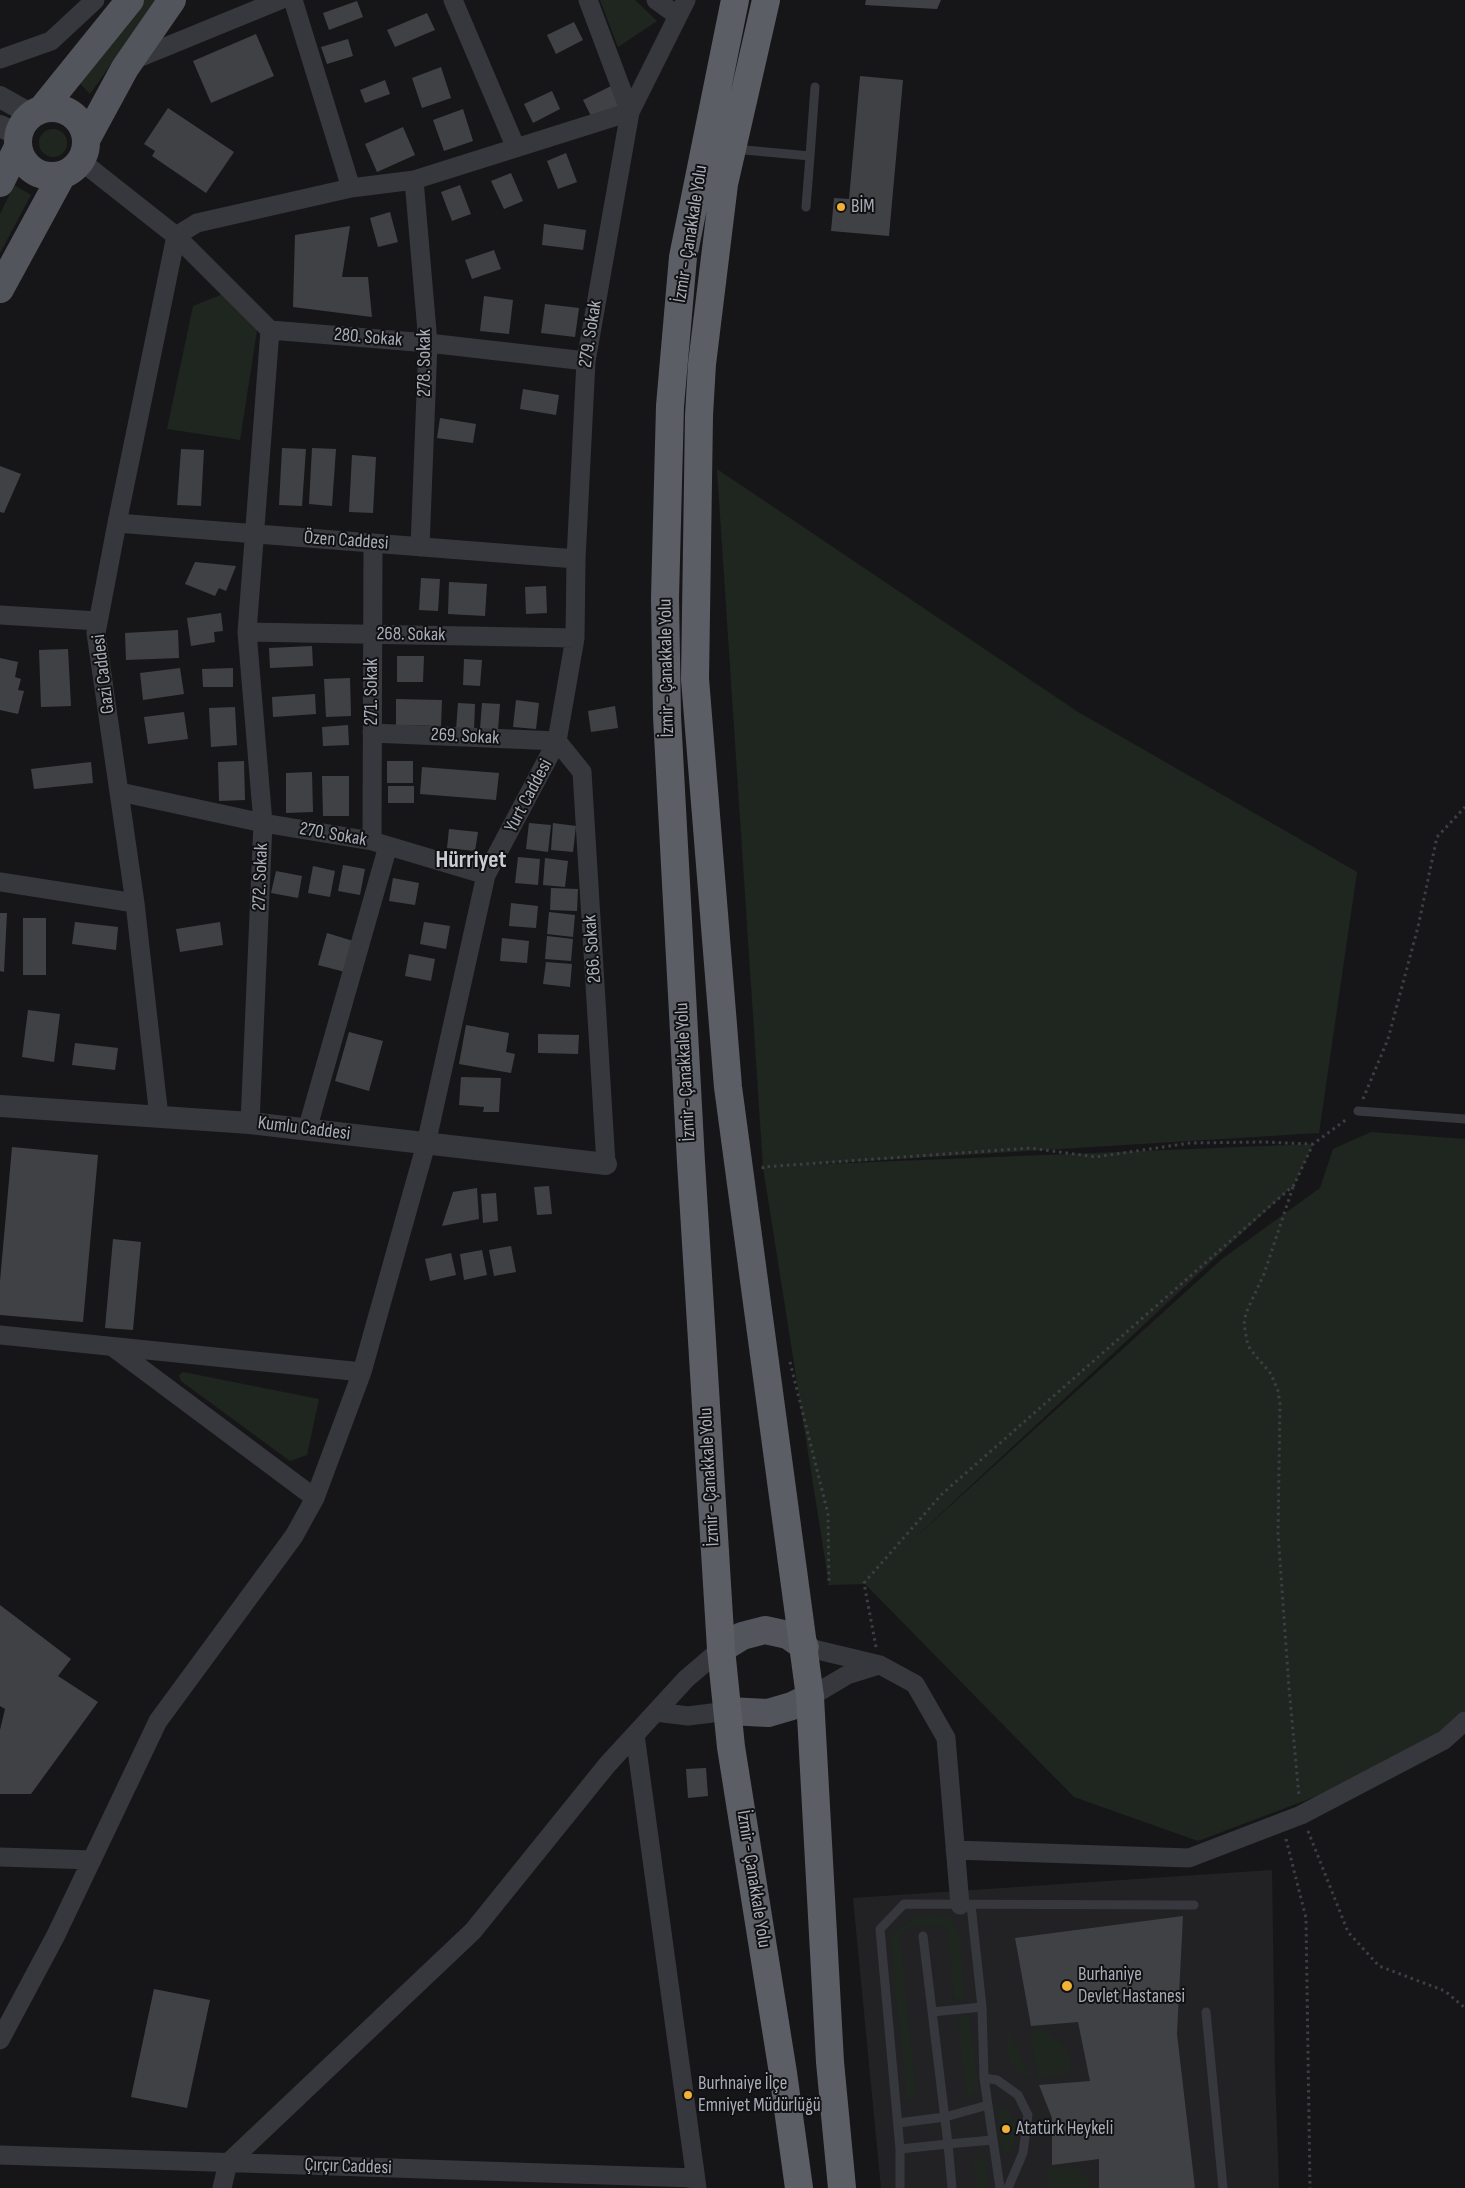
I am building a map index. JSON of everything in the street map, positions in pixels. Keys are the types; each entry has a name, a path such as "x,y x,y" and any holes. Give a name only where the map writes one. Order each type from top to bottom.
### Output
{"highway":[{"name":"İzmir - Çanakkale Yolu","path":"735,0 683,256 670,406 665,598 667,716 691,1162 721,1649 731,1747 782,2063 799,2188"},
{"name":"İzmir - Çanakkale Yolu","path":"766,0 724,184 702,373 699,415 695,679 728,1087 805,1647 810,1697 830,2062 842,2188"}],"main road":[{"path":"0,183 22,126 130,0"},
{"path":"0,289 77,158 128,62 172,0"},
{"path":"54,108 71,114 83,126 77,158 51,176 39,174 29,167 22,158 22,126 54,108"},
{"path":"721,1649 742,1636 765,1630 788,1635 805,1647"},
{"path":"728,1711 768,1713 792,1706 810,1697"}],"street":[{"path":"0,59 51,41 95,0"},
{"path":"128,62 280,0"},
{"path":"293,0 351,188"},
{"path":"453,0 516,148"},
{"path":"588,0 630,112"},
{"path":"176,236 197,223 351,188 414,180 630,112 682,8 656,0"},
{"path":"0,97 22,126"},
{"name":"279. Sokak","path":"576,559 586,361 630,112"},
{"path":"77,158 176,236 270,330"},
{"name":"278. Sokak","path":"414,180 428,343 420,547"},
{"name":"Gazi Caddesi","path":"159,1116 135,903 96,633 176,236"},
{"name":"280. Sokak","path":"270,330 428,343 586,361"},
{"name":"272. Sokak","path":"250,1123 263,823 247,632 270,330"},
{"name":"Özen Caddesi","path":"117,523 576,559"},
{"name":"271. Sokak","path":"307,1130 380,844 372,733 372,543"},
{"name":"Yurt Caddesi","path":"0,2040 56,1935 158,1721 294,1536 315,1498 362,1372 426,1144 486,875 558,741 575,638 576,559"},
{"path":"0,615 98,621"},
{"name":"268. Sokak","path":"247,632 575,638"},
{"name":"269. Sokak","path":"372,733 558,741"},
{"name":"266. Sokak","path":"558,741 582,772 606,1164"},
{"name":"270. Sokak","path":"120,792 263,823 380,844 486,875"},
{"path":"0,882 135,903"},
{"name":"Kumlu Caddesi","path":"0,1106 250,1123 606,1164"},
{"path":"0,1335 362,1372"},
{"path":"113,1347 315,1498"},
{"path":"805,1647 880,1665 915,1684 946,1738 956,1850 966,1905"},
{"path":"222,2188 228,2163 473,1931 607,1765 686,1679 721,1649"},
{"path":"810,1697 847,1675 880,1665"},
{"path":"656,1712 688,1716 728,1711"},
{"path":"956,1850 1189,1858 1301,1815 1444,1740 1465,1721"},
{"path":"635,1735 696,2183"},
{"path":"0,1857 92,1860"},
{"name":"Çırçır Caddesi","path":"0,2155 696,2183"}],"lane":[{"path":"806,207 815,87"},
{"path":"732,149 810,156"},
{"path":"1358,1111 1465,1119"},
{"path":"900,2188 898,2122 880,1929 904,1904 1194,1905"},
{"path":"966,1905 982,2008 984,2078 1000,2188"},
{"path":"923,1936 952,2188"},
{"path":"932,2012 982,2008"},
{"path":"1206,2012 1223,2188"},
{"path":"984,2078 997,2080 1018,2095 1028,2115 1023,2152 1008,2188"},
{"path":"898,2122 945,2117 988,2105"},
{"path":"900,2149 993,2140"}],"path":[{"path":"1465,806 1437,837 1418,927 1388,1039 1358,1111 1313,1144 1294,1184 1264,1274 1250,1302 1244,1324 1244,1333 1250,1349 1271,1374 1280,1397 1278,1534 1289,1688 1301,1815 1348,1932 1379,1966 1445,1991 1465,2008"},
{"path":"763,1176 763,1167 1030,1148 1096,1156 1190,1143 1263,1142 1313,1144"},
{"path":"880,1665 864,1584 942,1494 1294,1184"},
{"path":"788,1354 828,1514 829,1585"},
{"path":"1282,1822 1306,1918 1310,2188"}],"shaded area":[{"path":"140,0 156,0 90,94 73,76"},
{"path":"600,0 635,0 657,21 618,47"},
{"path":"53,129 63,133 67,143 63,153 53,157 43,153 39,143 43,133"},
{"path":"14,185 31,195 0,253 0,214"},
{"path":"223,294 258,324 240,440 167,429 193,306"},
{"path":"717,469 1078,712 1357,872 1319,1133 801,1165 1313,1144 1294,1185 907,1545 1222,1259 1320,1188 1333,1149 1371,1132 1465,1139 1465,1718 1444,1740 1333,1790 1198,1841 1074,1797 865,1584 829,1585 763,1167"},
{"path":"183,1372 319,1399 307,1455 290,1461 181,1381 179,1375"},
{"name":"Burhaniye Devlet Hastanesi","path":"1272,1870 1279,2188 881,2188 853,1898"},
{"path":"933,1914 951,1918 960,1935 965,1998 954,1999 947,1929 933,1925 912,1927 900,1936 917,2100 907,2101 890,1935 918,1916"},
{"path":"969,2014 979,2088 967,2099 957,2018"},
{"path":"1006,2026 1032,2080 1009,2064"},
{"path":"1044,2028 1066,2049 1072,2063 1070,2073 1038,2080 1030,2031"},
{"path":"1005,2107 1015,2121 1016,2141 1012,2150 1006,2153 1001,2151 997,2109"},
{"path":"986,2157 989,2188 977,2188 973,2159"},
{"path":"1070,2167 1080,2169 1090,2181 1091,2188 1046,2188 1047,2168"}],"building":[{"path":"866,0 941,0 937,9 865,5"},
{"path":"357,1 363,17 329,30 323,13"},
{"path":"427,13 435,30 395,47 387,30"},
{"path":"574,22 583,40 556,54 547,35"},
{"path":"256,34 274,76 211,103 193,61"},
{"path":"348,39 353,56 327,64 321,47"},
{"path":"441,67 451,98 422,108 412,78"},
{"path":"860,76 903,80 889,236 831,231 834,198 849,199"},
{"path":"385,80 390,94 365,103 360,90"},
{"path":"611,86 620,105 592,118 583,100"},
{"path":"552,91 560,109 533,123 524,104"},
{"path":"168,108 234,152 206,193 152,156 155,151 144,144"},
{"path":"463,109 473,141 444,151 433,120"},
{"path":"403,127 415,155 377,172 365,144"},
{"path":"566,153 577,182 558,189 547,161"},
{"path":"511,173 523,201 504,209 491,181"},
{"path":"460,185 471,214 452,221 441,192"},
{"path":"390,212 398,242 378,247 370,218"},
{"path":"544,224 586,230 583,250 542,245"},
{"path":"350,226 342,277 368,277 372,317 293,307 295,235"},
{"path":"494,250 501,269 472,279 465,260"},
{"path":"484,296 513,300 509,334 480,331"},
{"path":"545,304 579,308 575,337 541,333"},
{"path":"523,389 559,395 556,415 520,409"},
{"path":"440,418 476,424 473,443 437,438"},
{"path":"282,448 306,449 302,506 279,505"},
{"path":"312,448 336,449 332,506 309,504"},
{"path":"181,449 204,450 201,506 177,505"},
{"path":"352,455 376,457 373,513 349,512"},
{"path":"0,466 21,474 4,513 0,512"},
{"path":"195,562 236,566 226,591 219,588 215,596 185,584"},
{"path":"421,578 440,579 438,611 419,610"},
{"path":"449,582 487,584 485,616 448,614"},
{"path":"546,586 547,613 526,614 525,587"},
{"path":"221,613 223,631 214,632 215,642 191,646 187,618"},
{"path":"178,630 179,658 126,660 125,633"},
{"path":"312,646 313,666 270,668 269,648"},
{"path":"68,649 71,706 41,707 39,650"},
{"path":"397,656 424,656 423,682 397,682"},
{"path":"0,658 18,662 15,677 21,679 18,690 24,691 18,714 0,710"},
{"path":"464,659 482,660 480,686 463,685"},
{"path":"180,668 184,694 143,700 140,673"},
{"path":"233,668 233,687 203,687 202,669"},
{"path":"350,678 351,716 326,717 324,679"},
{"path":"315,694 316,714 273,717 272,697"},
{"path":"396,699 442,700 441,726 396,725"},
{"path":"516,700 539,703 536,729 513,727"},
{"path":"458,703 475,704 474,730 456,730"},
{"path":"482,703 500,704 498,730 480,729"},
{"path":"615,706 618,728 591,732 588,711"},
{"path":"235,707 237,745 211,747 209,708"},
{"path":"184,712 188,739 148,744 144,717"},
{"path":"348,725 349,745 323,746 322,727"},
{"path":"244,761 245,800 219,801 218,762"},
{"path":"387,761 413,761 413,783 387,783"},
{"path":"91,762 93,783 34,789 31,769"},
{"path":"422,767 499,773 496,800 420,794"},
{"path":"312,772 313,812 286,813 286,773"},
{"path":"322,776 349,776 349,816 323,816"},
{"path":"388,786 414,786 414,803 388,803"},
{"path":"529,823 551,825 548,852 526,849"},
{"path":"553,823 576,826 573,852 551,850"},
{"path":"449,829 478,832 475,851 447,848"},
{"path":"518,857 540,859 538,885 515,883"},
{"path":"545,858 568,861 565,887 543,885"},
{"path":"343,865 365,869 360,895 338,891"},
{"path":"313,866 335,871 330,897 308,893"},
{"path":"276,871 302,876 298,898 271,893"},
{"path":"393,878 419,883 415,905 389,901"},
{"path":"551,888 578,889 577,911 550,910"},
{"path":"511,903 538,906 536,928 509,926"},
{"path":"549,912 575,915 573,937 547,934"},
{"path":"0,913 7,913 4,972 0,971"},
{"path":"23,918 46,918 46,975 23,975"},
{"path":"75,922 118,927 116,950 72,944"},
{"path":"220,922 223,945 180,952 176,929"},
{"path":"424,922 450,926 446,949 420,944"},
{"path":"327,933 353,941 345,972 318,965"},
{"path":"547,936 573,939 571,961 545,959"},
{"path":"502,938 529,941 527,963 500,961"},
{"path":"409,954 435,959 431,981 405,976"},
{"path":"546,962 572,964 570,987 543,984"},
{"path":"28,1010 60,1014 54,1062 22,1057"},
{"path":"466,1025 509,1033 506,1052 515,1054 511,1073 459,1064"},
{"path":"349,1032 383,1041 369,1091 335,1081"},
{"path":"538,1034 579,1035 578,1054 538,1053"},
{"path":"75,1043 118,1048 115,1070 72,1065"},
{"path":"461,1077 501,1078 499,1112 483,1112 484,1107 459,1105"},
{"path":"12,1147 98,1155 83,1322 0,1315 0,1281"},
{"path":"549,1186 552,1214 537,1215 534,1187"},
{"path":"477,1188 479,1219 442,1226 453,1192"},
{"path":"496,1193 498,1221 483,1223 481,1194"},
{"path":"113,1239 141,1242 133,1330 105,1328"},
{"path":"511,1246 516,1272 494,1276 489,1250"},
{"path":"482,1250 487,1275 464,1280 460,1254"},
{"path":"451,1253 456,1275 430,1281 425,1259"},
{"path":"0,1605 71,1659 58,1676 98,1702 31,1794 0,1794 0,1730 5,1709 0,1706"},
{"path":"706,1768 708,1796 688,1798 686,1769"},
{"name":"Burhaniye Devlet Hastanesi","path":"1183,1916 1177,2034 1195,2188 1099,2188 1099,2159 1052,2165 1052,2118 1039,2085 1090,2081 1078,2022 1031,2026 1015,1938"},
{"path":"154,1989 210,2000 187,2108 131,2097"}],"place":[{"name":"BİM","path":"841,207"},
{"name":"Burhaniye Devlet Hastanesi","path":"1067,1986"},
{"name":"Burhnaiye İlçe Emniyet Müdürlüğü","path":"688,2095"},
{"name":"Atatürk Heykeli","path":"1006,2129"}],"district":[{"name":"Hürriyet","path":"471,861"}]}
